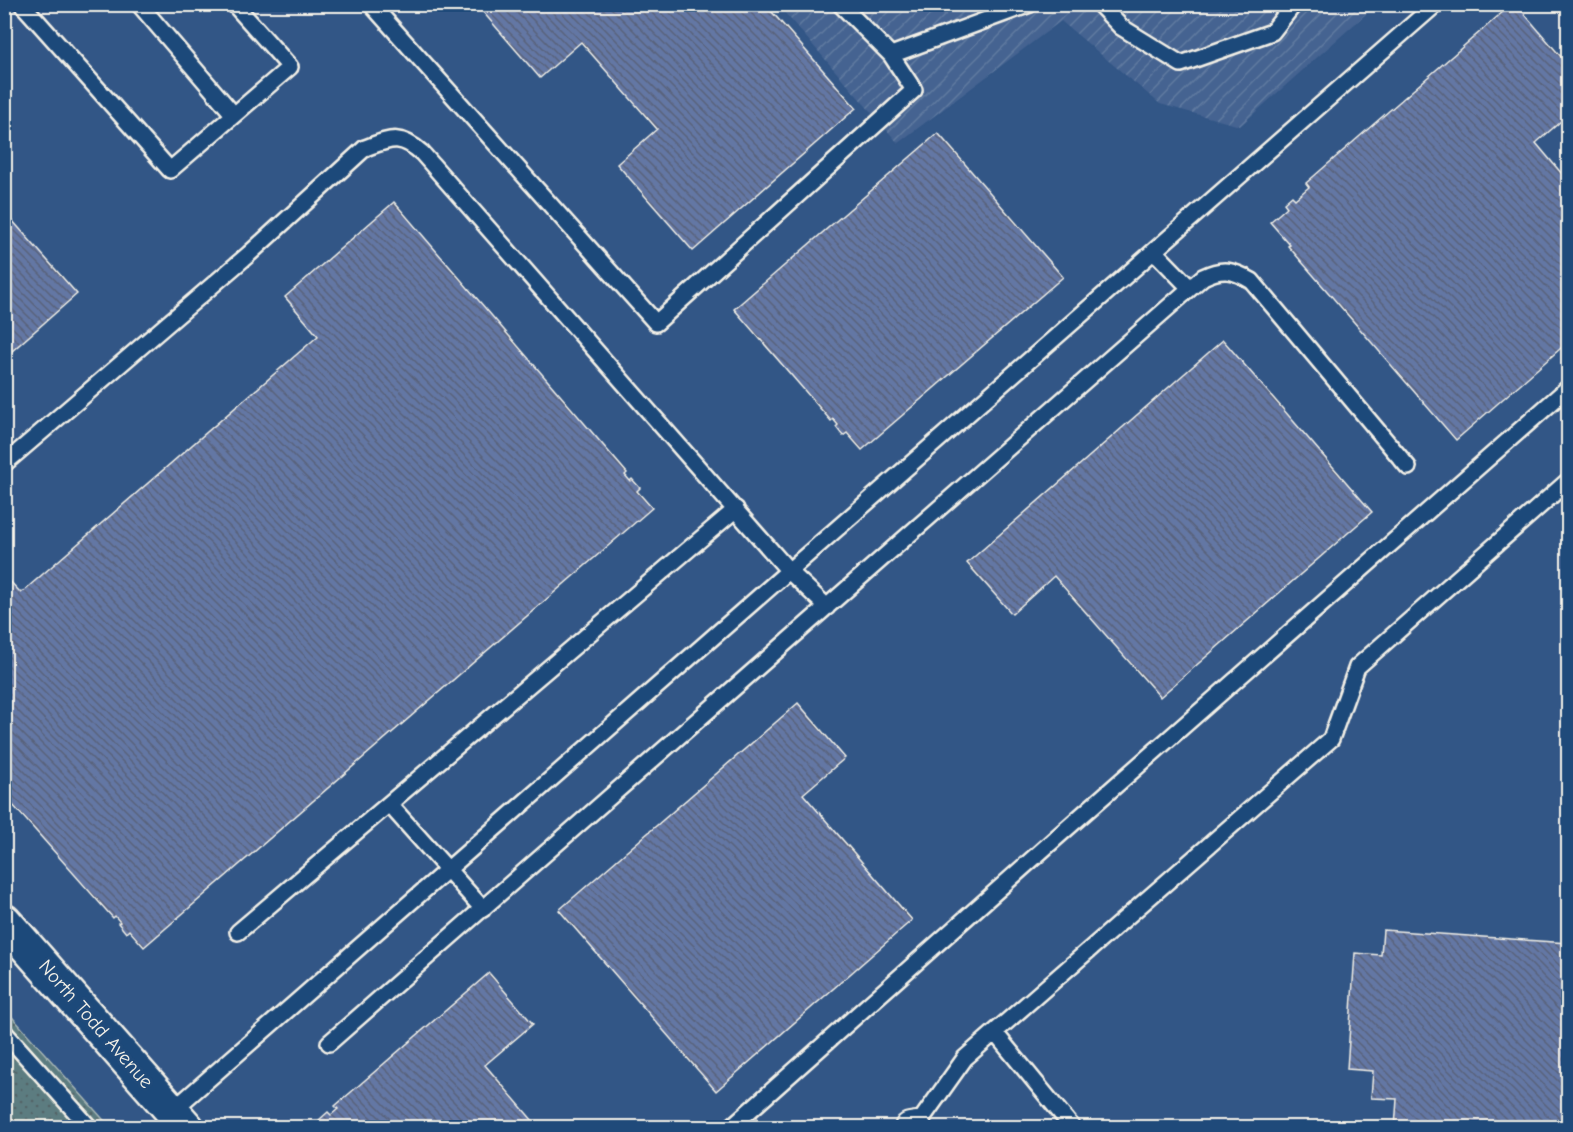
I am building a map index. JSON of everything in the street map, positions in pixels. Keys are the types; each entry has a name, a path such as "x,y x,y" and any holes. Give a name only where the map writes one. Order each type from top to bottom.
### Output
{"street":[{"name":"North Todd Avenue","path":"4,921 179,1119"},
{"path":"910,1128 916,1127"}],"lane":[{"path":"22,4 170,170 290,67 234,4"},
{"path":"139,4 234,115"},
{"path":"371,4 656,323 914,90 891,55 840,4"},
{"path":"891,55 1030,4"},
{"path":"1099,4 1122,27 1181,64 1272,32 1294,4"},
{"path":"179,1119 449,869 1436,4"},
{"path":"4,464 249,254 365,148 388,139 400,139 412,143 422,153 789,571 827,607"},
{"path":"1154,250 1190,288"},
{"path":"329,1043 1203,277 1215,271 1226,270 1238,273 1252,281 1408,467"},
{"path":"730,1128 1065,830 1569,388"},
{"path":"916,1127 965,1059 1331,739 1357,667 1569,481"},
{"path":"238,932 736,509"},
{"path":"389,804 483,909"},
{"path":"4,1032 90,1128"},
{"path":"995,1033 1073,1128"}],"shaded area":[{"path":"778,5 1376,5 1240,126 1160,104 1061,21 898,143"}],"green space":[{"path":"5,1009 110,1127 5,1127"}],"building":[{"path":"476,4 765,4 856,108 693,251 617,164 657,129 581,42 540,78"},
{"path":"1512,4 1516,4 1568,65 1568,115 1536,143 1568,181 1568,342 1456,440 1288,246 1290,245 1270,222 1287,207 1284,203 1292,196 1295,199 1309,187 1306,183"},
{"path":"938,133 1063,277 862,450 847,433 843,436 833,419 831,421 734,309"},
{"path":"394,202 627,473 625,475 630,481 632,479 640,488 637,491 652,508 144,947 129,930 126,933 115,916 113,918 4,795 4,575 21,593 318,336 285,297"},
{"path":"4,211 77,294 4,358"},
{"path":"1223,340 1372,512 1160,697 1054,576 1012,614 967,563"},
{"path":"798,703 845,758 803,794 912,920 716,1091 559,910"},
{"path":"1383,930 1568,943 1568,1128 1395,1128 1397,1099 1371,1098 1373,1071 1347,1069 1355,953 1381,955"},
{"path":"489,973 533,1024 485,1065 539,1128 318,1128 322,1124 319,1120 328,1112 331,1115 338,1109 335,1106"}]}
